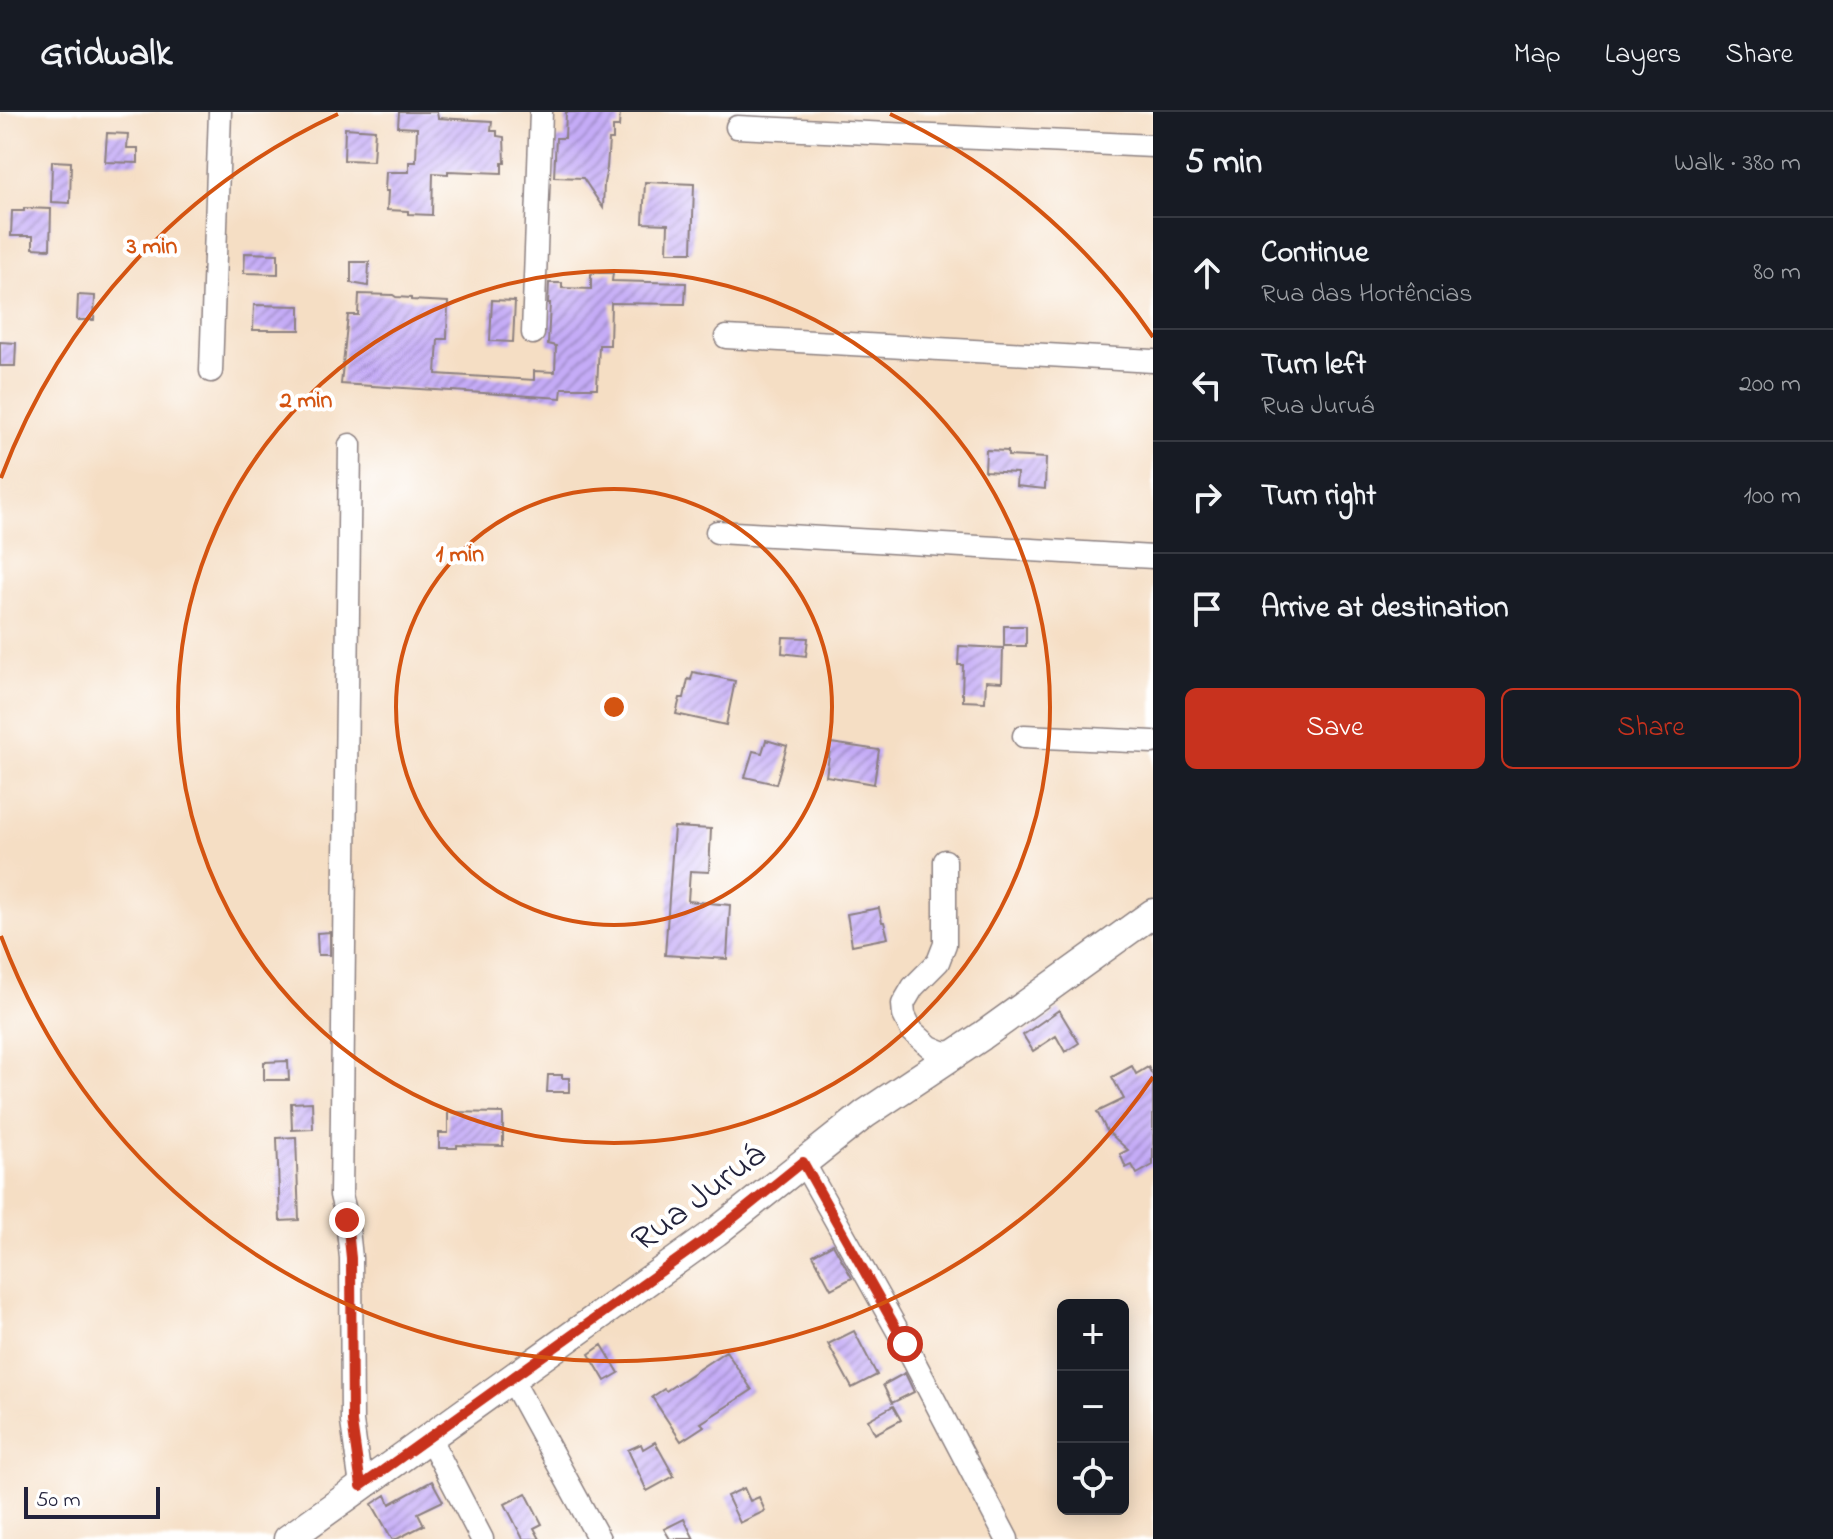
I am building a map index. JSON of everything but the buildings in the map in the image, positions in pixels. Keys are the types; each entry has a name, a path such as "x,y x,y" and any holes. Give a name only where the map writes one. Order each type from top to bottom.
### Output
{"street":[{"path":"211,371 220,112"},
{"path":"533,333 541,112"},
{"path":"737,127 1153,146"},
{"path":"726,337 1153,361"},
{"path":"350,445 341,1195 351,1258 352,1422 361,1486"},
{"path":"717,532 1153,557"},
{"path":"1024,736 1153,742"},
{"path":"945,861 945,944 938,962 913,987 903,1004 904,1015 912,1031 930,1047 956,1053"},
{"name":"Rua Juruá","path":"288,1539 716,1232 865,1114 1153,913"},
{"path":"803,1162 905,1344 1007,1539"},
{"path":"511,1378 599,1539"},
{"path":"429,1437 482,1539"}],"route":[{"path":"347,1220 351,1258 352,1422 361,1486 716,1232 803,1162 905,1344"}]}
